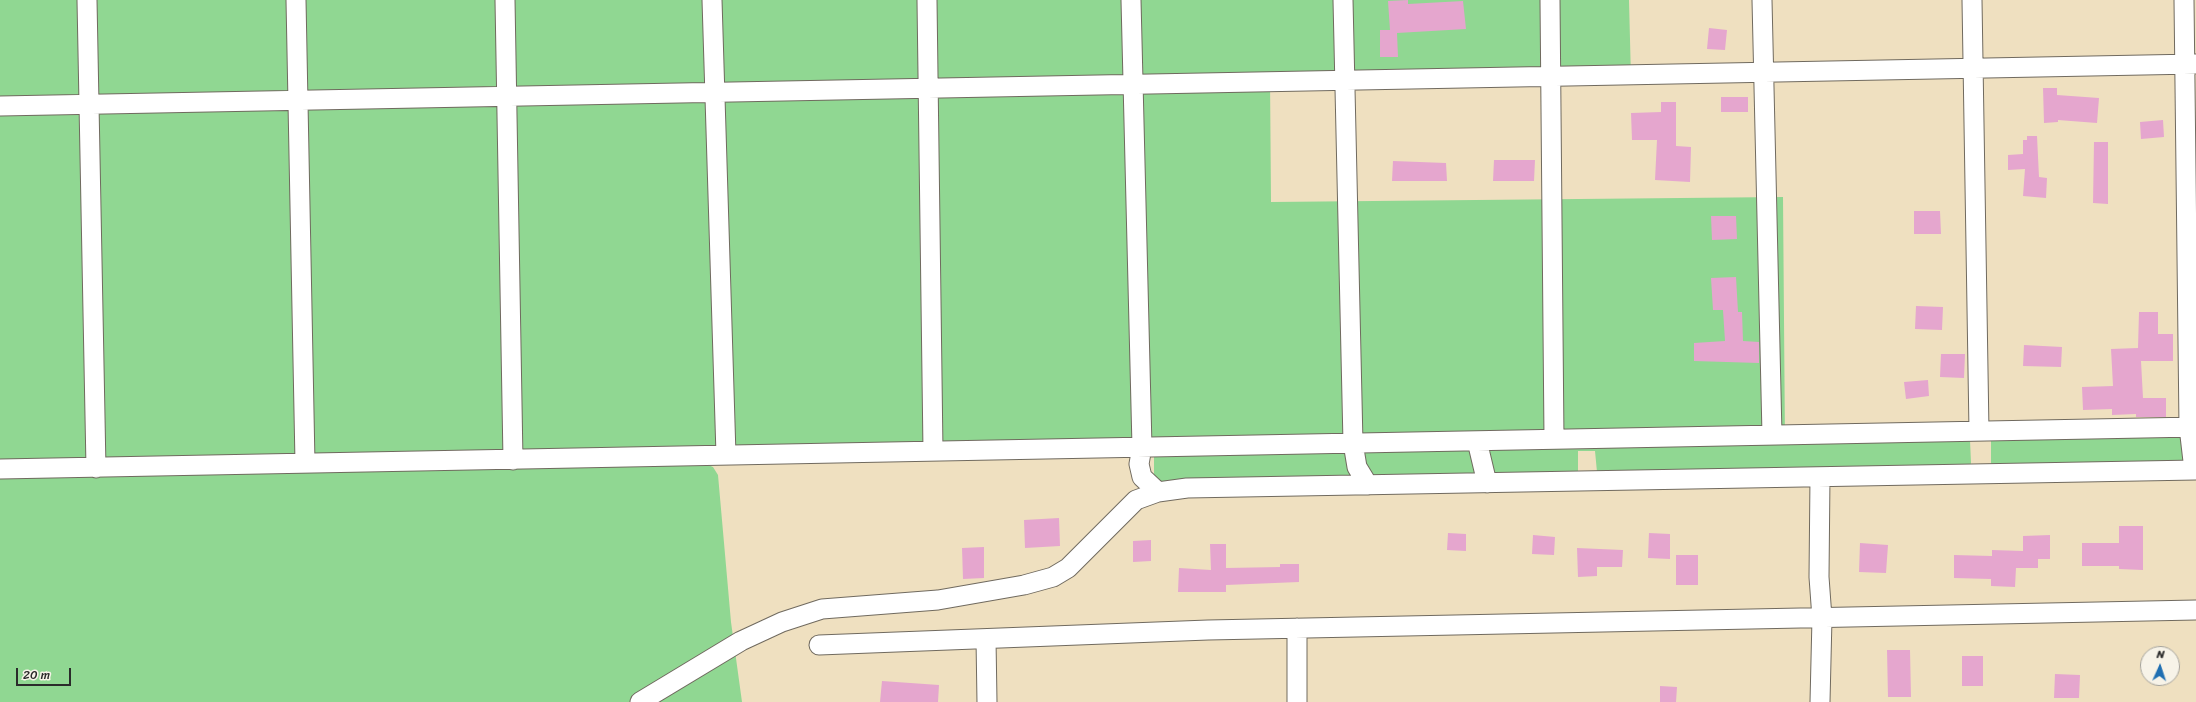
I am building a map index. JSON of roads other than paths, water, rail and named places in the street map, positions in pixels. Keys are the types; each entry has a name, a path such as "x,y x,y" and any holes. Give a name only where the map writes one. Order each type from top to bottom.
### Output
{"street":[{"path":"87,0 96,468"},
{"path":"296,0 305,463"},
{"path":"505,0 513,460"},
{"path":"712,0 726,455"},
{"path":"927,0 933,451"},
{"path":"1131,0 1142,447 1139,464 1142,477 1158,492"},
{"path":"1343,0 1353,443 1357,467 1368,485"},
{"path":"1550,0 1554,439"},
{"path":"1762,0 1772,435"},
{"path":"1972,0 1979,431"},
{"path":"640,702 741,641 782,622 822,609 938,600 1024,585 1053,577 1068,568 1136,500 1158,492 1186,488 2195,470 2192,427 2190,64 2184,0"},
{"path":"0,106 2190,64"},
{"path":"0,469 2192,427"},
{"path":"1477,441 1487,483"},
{"path":"1820,477 1819,577 1822,618 1820,702"},
{"path":"819,645 1297,628 2196,610"},
{"path":"1297,628 1298,702"},
{"path":"986,639 986,702"}]}
